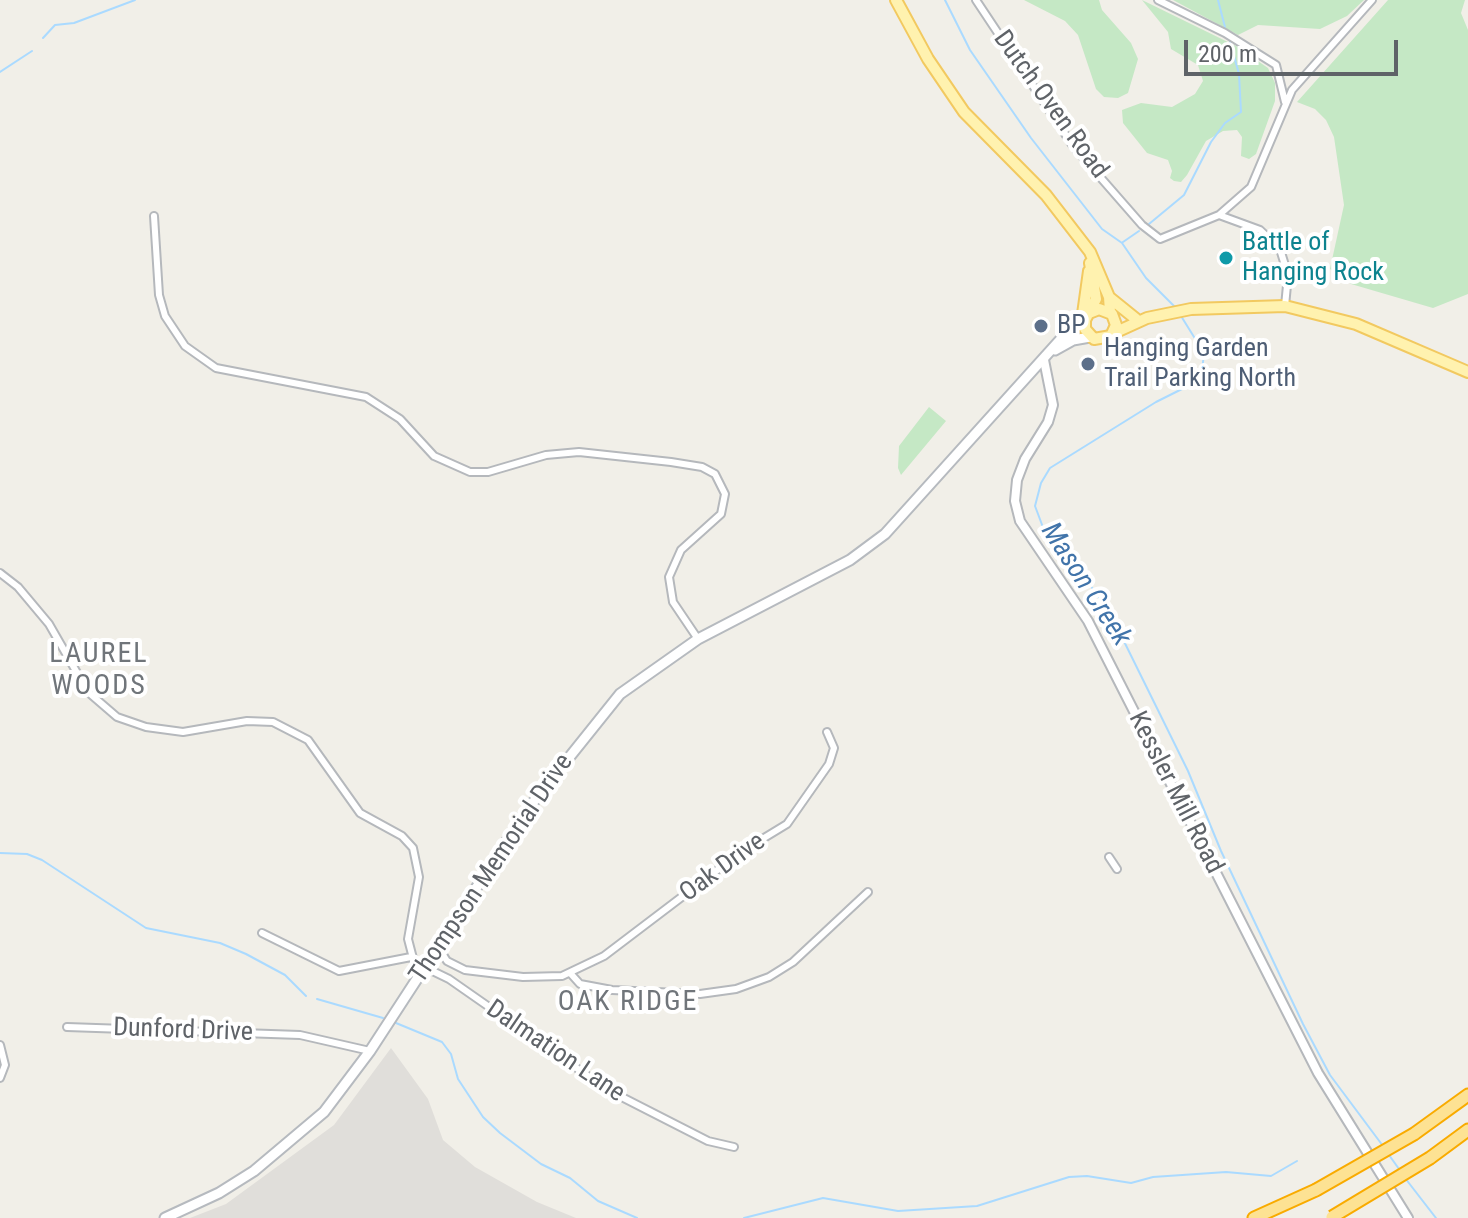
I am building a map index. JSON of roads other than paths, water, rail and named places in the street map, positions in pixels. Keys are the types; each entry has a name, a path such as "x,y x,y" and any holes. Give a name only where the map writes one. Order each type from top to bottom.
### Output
{"highway":[{"path":"1254,1218 1316,1190 1414,1134 1468,1095"},
{"path":"1331,1218 1430,1158 1468,1130"}],"main road":[{"path":"896,0 928,59 964,112 1046,195 1090,252 1109,297 1114,333"},
{"path":"1076,232 1090,265 1085,318 1090,337 1102,340 1146,318 1203,307 1285,306 1356,324 1468,372"},
{"path":"1109,297 1146,318"},
{"path":"1085,318 1099,309 1112,314 1146,318"},
{"name":"Thompson Memorial Drive","path":"165,1218 219,1193 287,1147 331,1103 370,1051 527,810 605,710 649,670 698,639 839,566 877,541 900,520 1085,318"},
{"name":"Thompson Memorial Drive","path":"1052,352 1073,340 1090,337"}],"street":[{"name":"Dutch Oven Road","path":"976,0 1073,146 1154,237 1160,239 1219,215"},
{"path":"1158,0 1225,33 1276,65 1285,102"},
{"path":"1285,306 1288,275 1280,249 1260,230 1219,215 1255,182 1285,102 1301,79 1372,0"},
{"path":"154,216 159,295 165,316 185,346 216,368 366,397 400,419 434,456 470,472 488,472 546,455 579,452 702,467 715,474 725,494 721,514 681,550 669,577 673,602 698,639"},
{"name":"Kessler Mill Road","path":"1044,360 1053,405 1048,422 1025,459 1017,480 1015,501 1020,521 1082,610 1305,1048 1406,1215"},
{"path":"0,573 18,587 49,624 88,692 109,712 146,727 183,732 247,721 273,722 308,740 360,813 402,836 416,855 419,877 408,939 411,957 339,971 262,933"},
{"name":"Oak Drive","path":"438,947 454,966 474,973 553,978 571,974 628,941 730,860 787,824 829,764 834,748 827,732"},
{"path":"1109,857 1117,869"},
{"name":"Oak Drive","path":"571,974 580,984 612,990 700,994 736,989 769,977 793,962 868,892"},
{"name":"Dalmation Lane","path":"411,957 424,969 449,979 608,1090 708,1141 734,1147"},
{"name":"Dunford Drive","path":"67,1027 300,1035 370,1051"},
{"path":"0,1045 5,1065 0,1078"}],"waterway":[{"path":"43,38 55,25 74,23 135,0"},
{"name":"Mason Creek","path":"945,0 970,50 1031,138 1102,229 1122,243 1146,278 1175,307"},
{"path":"1218,0 1225,27"},
{"path":"1149,224 1184,195 1211,142 1225,123 1241,112 1239,74 1230,42"},
{"path":"0,72 32,51"},
{"path":"1123,242 1139,231"},
{"name":"Mason Creek","path":"1181,316 1204,353 1202,371 1190,385 1156,402 1050,468 1041,483 1035,506 1044,530 1057,551 1080,571 1110,613 1188,771 1221,851 1303,1024 1330,1075 1383,1146"},
{"path":"0,853 27,854 42,860 146,928 220,943 246,954 285,975 306,996"},
{"path":"317,999 383,1018"},
{"path":"396,1023 442,1042 451,1054 458,1079 483,1117 500,1133 541,1164 570,1178 598,1201 637,1218"},
{"name":"Mason Creek","path":"1389,1155 1399,1169"},
{"path":"744,1218 823,1198 898,1211 977,1206 1069,1177 1087,1176 1131,1183 1153,1177 1226,1172 1271,1176 1297,1161"},
{"name":"Mason Creek","path":"1405,1178 1436,1218"}],"place":[{"name":"Battle of Hanging Rock","path":"1226,258"},
{"name":"BP","path":"1041,326"},
{"name":"Hanging Garden Trail Parking North","path":"1088,364"}],"district":[{"name":"LAUREL WOODS","path":"99,671"},
{"name":"OAK RIDGE","path":"628,1003"}]}
